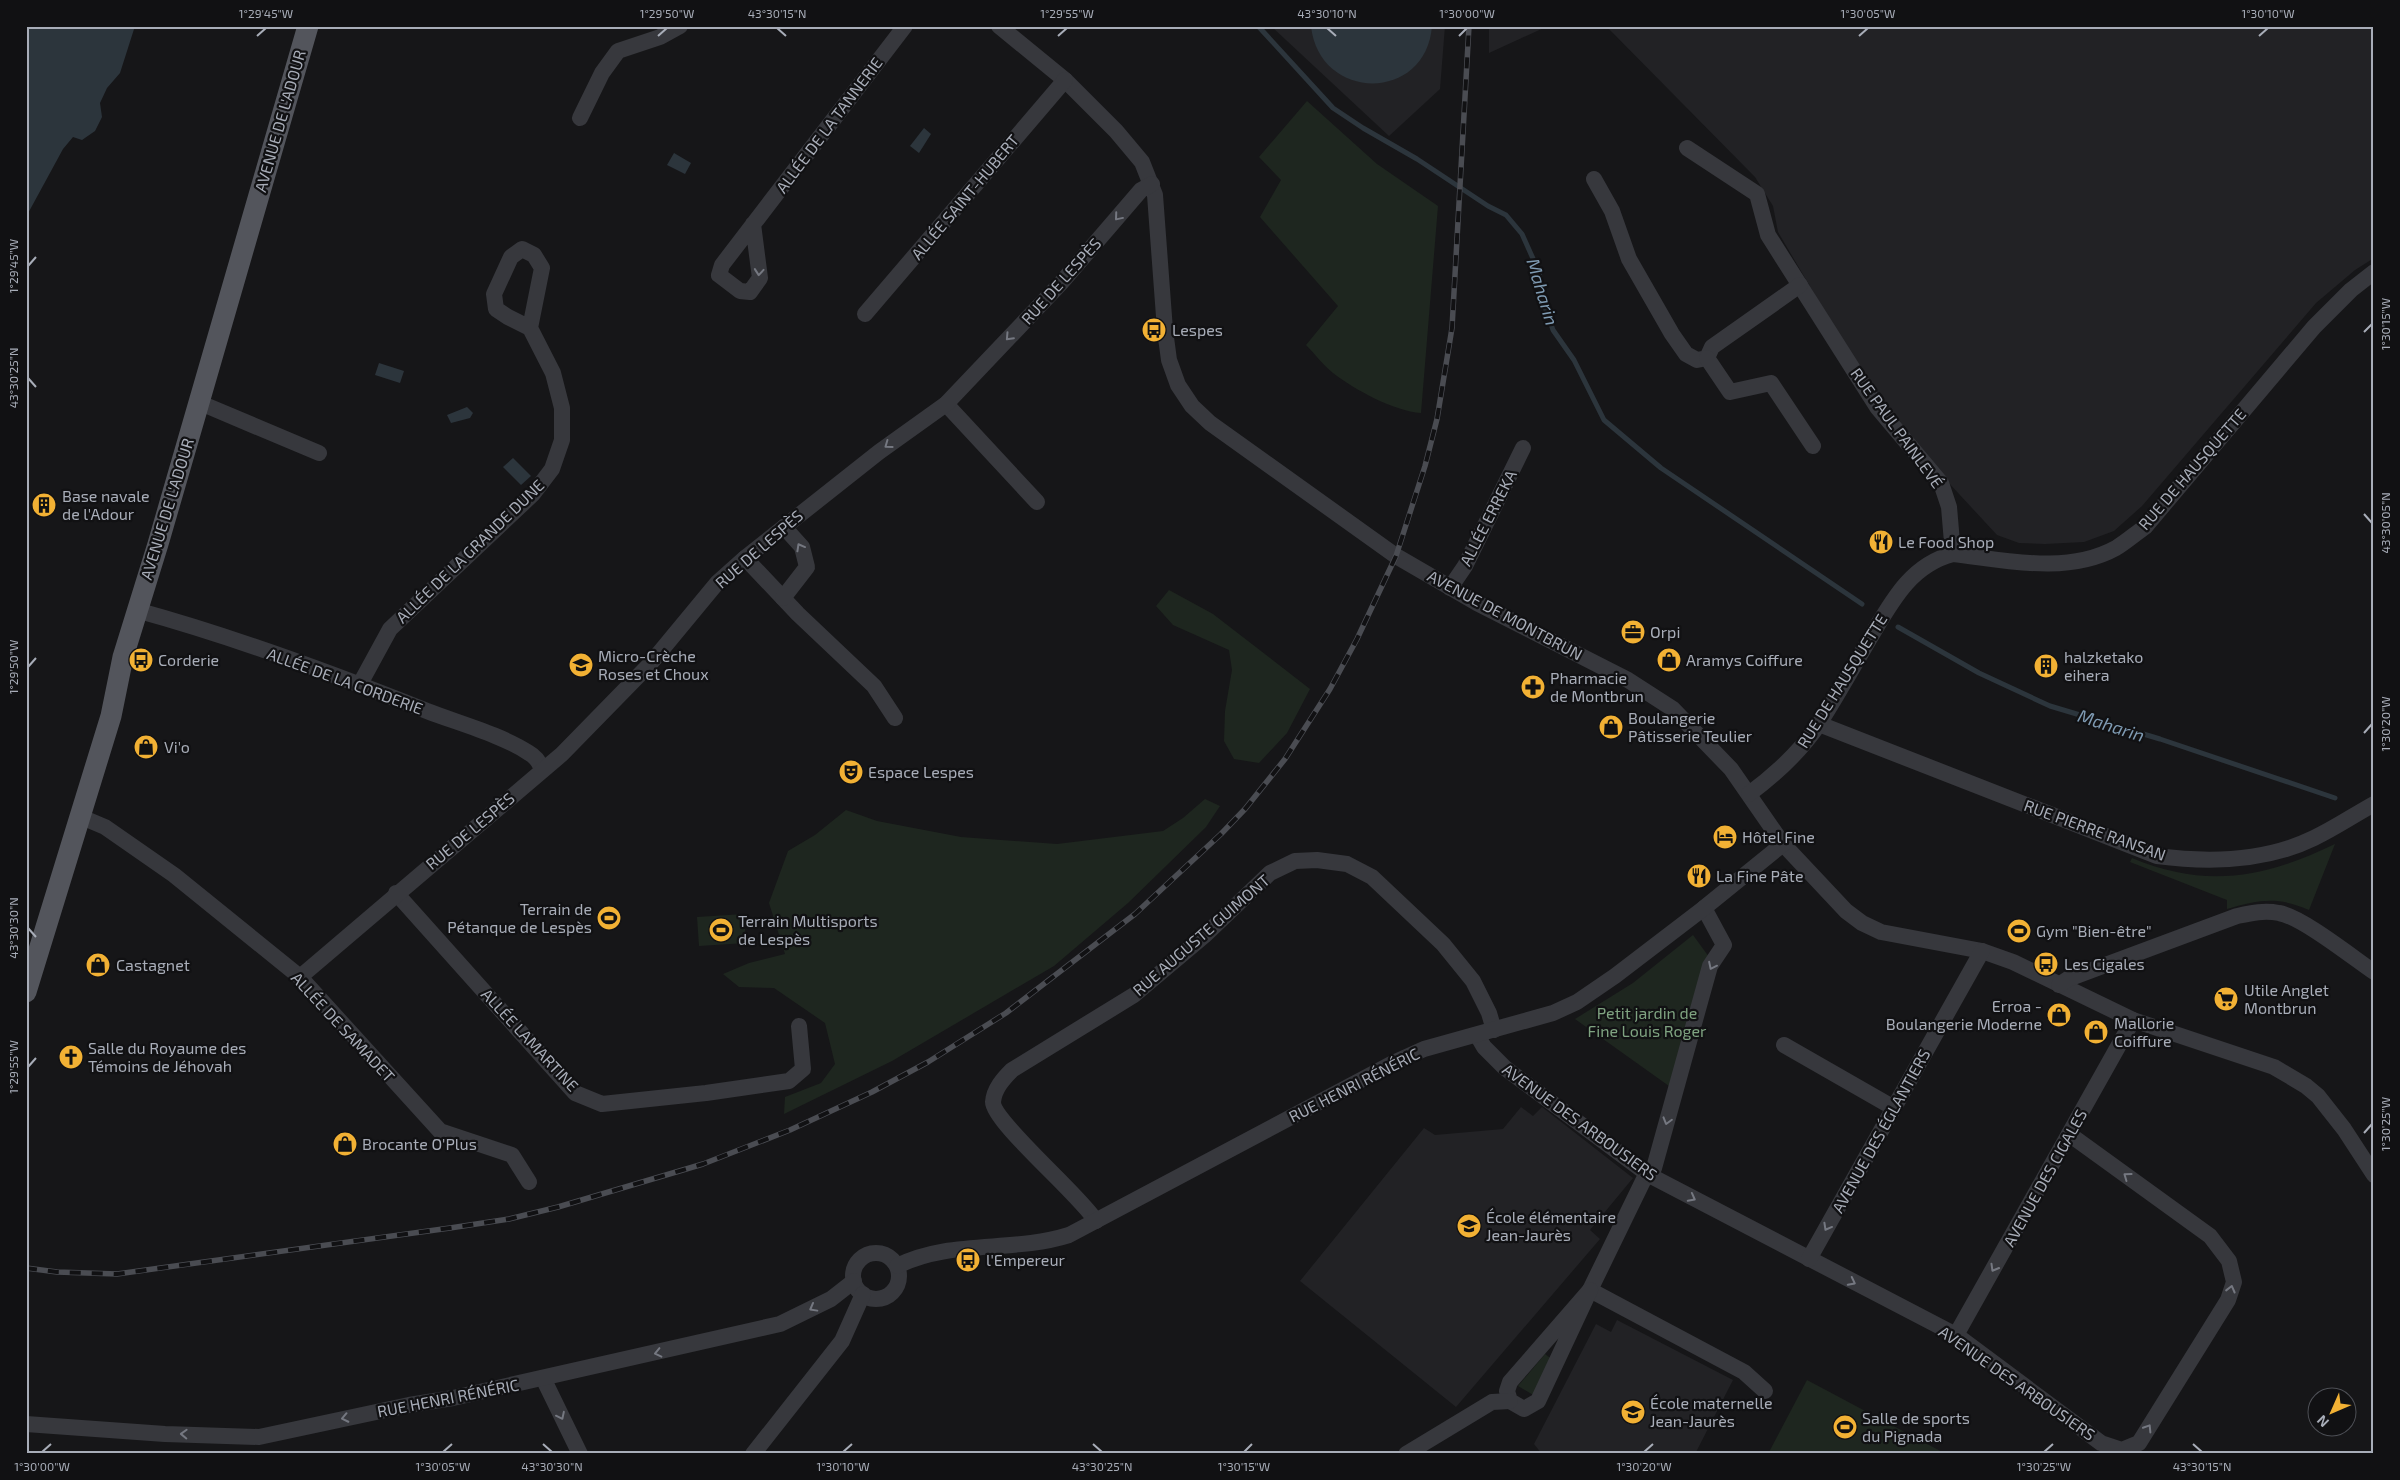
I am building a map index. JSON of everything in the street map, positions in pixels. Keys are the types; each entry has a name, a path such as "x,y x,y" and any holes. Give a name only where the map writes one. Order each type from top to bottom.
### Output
{"main road":[{"name":"AVENUE DE L'ADOUR","path":"26,992 111,716 123,657 136,610 158,544 308,26"}],"street":[{"path":"580,118 602,72 618,51 660,37 680,26"},
{"name":"ALLÉE DE LA TANNERIE","path":"753,224 904,26"},
{"name":"AVENUE DE MONTBRUN","path":"999,26 1065,80 1142,162 1152,184 1157,210 1165,330 1170,360 1178,385 1192,406 1210,423 1381,546 1450,588 1628,680 1673,709 1731,769 1783,844 1846,911 1862,923 1881,932 1982,951 2013,962 2133,1020 2274,1067 2302,1082 2318,1096 2344,1129 2374,1175"},
{"name":"ALLÉE SAINT-HUBERT","path":"865,314 1065,80"},
{"name":"RUE PAUL PAINLEVÉ","path":"1687,148 1757,194 1768,235 1877,407 1941,483 1949,507 1953,554"},
{"path":"1594,179 1612,211 1629,259 1672,334 1686,354 1697,360 1707,358"},
{"name":"RUE DE LESPÈS","path":"300,977 396,893 562,754 650,664 717,583 745,558 879,452 946,404 1060,283 1141,190 1152,184"},
{"name":"RUE DE HAUSQUETTE","path":"1749,794 1784,766 1819,724 1892,599 1924,567 1939,557 1953,554 2055,563 2085,559 2116,548 2144,527 2314,327 2351,290 2374,272"},
{"path":"1707,358 1712,347 1800,285"},
{"name":"ALLÉE DE LA GRANDE DUNE","path":"360,684 390,629 533,494 552,469 562,440 562,408 553,373 530,328"},
{"path":"1707,358 1730,392 1771,383 1813,446"},
{"path":"198,402 319,453"},
{"path":"946,404 1037,502"},
{"name":"ALLÉE ERREKA","path":"1450,588 1465,566 1523,448"},
{"path":"783,598 807,567 802,547 784,527"},
{"path":"745,558 783,598 874,686 895,718"},
{"name":"ALLÉE DE LA CORDERIE","path":"136,610 177,621 360,684 529,753 540,762 542,770"},
{"name":"RUE PIERRE RANSAN","path":"1819,724 2164,857 2217,860 2250,858 2284,850 2314,838 2374,804"},
{"name":"ALLÉE DE SAMADET","path":"79,816 105,827 174,875 300,977 440,1131 512,1155 529,1182"},
{"name":"RUE HENRI RÉNÉRIC","path":"897,1266 912,1258 942,1250 1050,1241 1069,1235 1393,1063 1424,1049 1552,1013 1576,1002 1615,976 1704,908 1783,844"},
{"name":"RUE AUGUSTE GUIMONT","path":"1096,1221 1073,1192 1018,1139 996,1114 993,1103 998,1086 1012,1070 1134,995 1204,936 1270,873 1295,861 1317,860 1347,864 1372,877 1443,944 1473,980 1489,1013 1494,1030"},
{"name":"ALLÉE LAMARTINE","path":"396,893 575,1093 602,1104 706,1093 789,1081 803,1069 799,1026"},
{"path":"1406,1454 1492,1402 1510,1401 1524,1409 1538,1401 1643,1181 1649,1175 1656,1159 1710,966 1724,944 1704,908"},
{"path":"2059,985 2084,973 2236,916 2259,911 2280,913 2300,921 2374,972"},
{"name":"AVENUE DES ÉGLANTIERS","path":"1809,1259 1982,951"},
{"name":"AVENUE DES CIGALES","path":"1956,1335 2133,1020"},
{"name":"AVENUE DES ARBOUSIERS","path":"1477,1035 1484,1047 1505,1068 1649,1175 1956,1335 2101,1443 2122,1450 2139,1442 2228,1300 2234,1282 2229,1261 2210,1236 2070,1134"},
{"path":"1784,1045 1894,1108"},
{"path":"752,1454 842,1341 858,1288 855,1267 859,1261 872,1254 886,1256 897,1266 898,1281 891,1294 877,1299 858,1288"},
{"name":"RUE HENRI RÉNÉRIC","path":"26,1424 165,1434 259,1437 543,1378 780,1324 858,1288"},
{"path":"1590,1290 1744,1372 1765,1391"},
{"path":"1510,1401 1507,1391 1510,1382 1590,1290"},
{"path":"543,1378 580,1454"}],"shaded area":[{"path":"26,26 135,26 120,73 107,88 100,103 102,117 95,131 82,140 73,137 63,149 26,217"},
{"path":"1271,26 1445,26 1440,89 1389,136"},
{"path":"1311,26 1432,26 1425,51 1412,69 1393,80 1372,83 1351,80 1332,69 1318,51"},
{"path":"1489,26 1548,26 1489,53"},
{"path":"1606,26 2374,26 2374,258 2355,270 2316,303 2142,506 2114,531 2084,542 2019,543 1997,535 1922,454 1878,402 1778,232 1773,206 1755,177"},
{"path":"924,128 931,134 919,153 910,146"},
{"path":"674,153 691,163 685,174 667,165"},
{"path":"379,363 404,371 400,383 375,375"},
{"path":"467,407 473,413 470,418 451,423 447,415"},
{"path":"513,458 531,476 521,485 503,467"},
{"name":"École élémentaire Jean-Jaurès","path":"1521,1107 1533,1116 1542,1107 1633,1178 1590,1230 1600,1239 1456,1407 1300,1281 1424,1128 1435,1135 1503,1129"},
{"name":"École maternelle Jean-Jaurès","path":"1617,1320 1733,1380 1695,1454 1542,1454 1534,1444 1596,1324 1611,1332"}],"green space":[{"path":"1307,101 1377,164 1438,206 1421,413 1387,404 1352,386 1329,370 1306,345 1338,306 1260,217 1281,180 1259,157"},
{"path":"1169,590 1213,614 1310,689 1287,733 1259,763 1234,759 1224,741 1225,711 1232,670 1229,650 1173,625 1156,606"},
{"path":"1205,799 1220,806 1206,827 1128,903 1054,966 892,1061 784,1114 785,1097 821,1083 835,1064 825,1023 774,988 739,987 723,974 749,963 785,954 769,903 788,851 815,835 846,810 877,821 961,837 1057,844 1163,831 1183,818"},
{"path":"2335,844 2309,910 2277,901 2249,903 2227,909 2227,900 2130,862 2132,858 2159,868 2185,874 2235,875 2259,872 2284,865"},
{"name":"Terrain Multisports de Lespès","path":"744,914 746,943 699,946 697,917"},
{"name":"Petit jardin de Fine Louis Roger","path":"1693,935 1709,957 1669,1086 1575,1019 1633,983"},
{"path":"1545,1354 1553,1360 1535,1396 1518,1386"},
{"name":"Salle de sports du Pignada","path":"1807,1380 1946,1454 1768,1454"}],"waterway":[{"name":"Maharin","path":"1258,26 1333,108 1363,128 1417,159 1488,206 1506,215 1522,234 1539,272 1545,307 1553,330 1574,360 1604,420 1661,468 1862,604"},
{"name":"Maharin","path":"1898,627 1979,673 2050,706 2160,739 2335,798"}],"railway":[{"path":"26,1268 57,1272 117,1274 509,1219 558,1207 703,1164 790,1130 872,1092 928,1062 1006,1013 1135,914 1221,834 1245,809 1285,759 1330,689 1357,639 1396,556 1425,466 1437,419 1452,328 1469,26"}],"place":[{"name":"Lespes","path":"1154,330"},
{"name":"Base navale de l'Adour","path":"44,505"},
{"name":"Le Food Shop","path":"1881,542"},
{"name":"Orpi","path":"1633,632"},
{"name":"Corderie","path":"141,660"},
{"name":"Aramys Coiffure","path":"1669,660"},
{"name":"Micro-Crèche Roses et Choux","path":"581,665"},
{"name":"halzketako eihera","path":"2046,666"},
{"name":"Pharmacie de Montbrun","path":"1533,687"},
{"name":"Boulangerie Pâtisserie Teulier","path":"1611,727"},
{"name":"Vi'o","path":"146,747"},
{"name":"Espace Lespes","path":"851,772"},
{"name":"Hôtel Fine","path":"1725,837"},
{"name":"La Fine Pâte","path":"1699,876"},
{"name":"Terrain de Pétanque de Lespès","path":"609,918"},
{"name":"Terrain Multisports de Lespès","path":"721,930"},
{"name":"Gym \"Bien-être\"","path":"2019,931"},
{"name":"Les Cigales","path":"2046,964"},
{"name":"Castagnet","path":"98,965"},
{"name":"Utile Anglet Montbrun","path":"2226,999"},
{"name":"Erroa - Boulangerie Moderne","path":"2059,1015"},
{"name":"Mallorie Coiffure","path":"2096,1032"},
{"name":"Salle du Royaume des Témoins de Jéhovah","path":"71,1057"},
{"name":"Brocante O'Plus","path":"345,1144"},
{"name":"École élémentaire Jean-Jaurès","path":"1469,1226"},
{"name":"l'Empereur","path":"968,1260"},
{"name":"École maternelle Jean-Jaurès","path":"1633,1412"},
{"name":"Salle de sports du Pignada","path":"1845,1427"}]}
